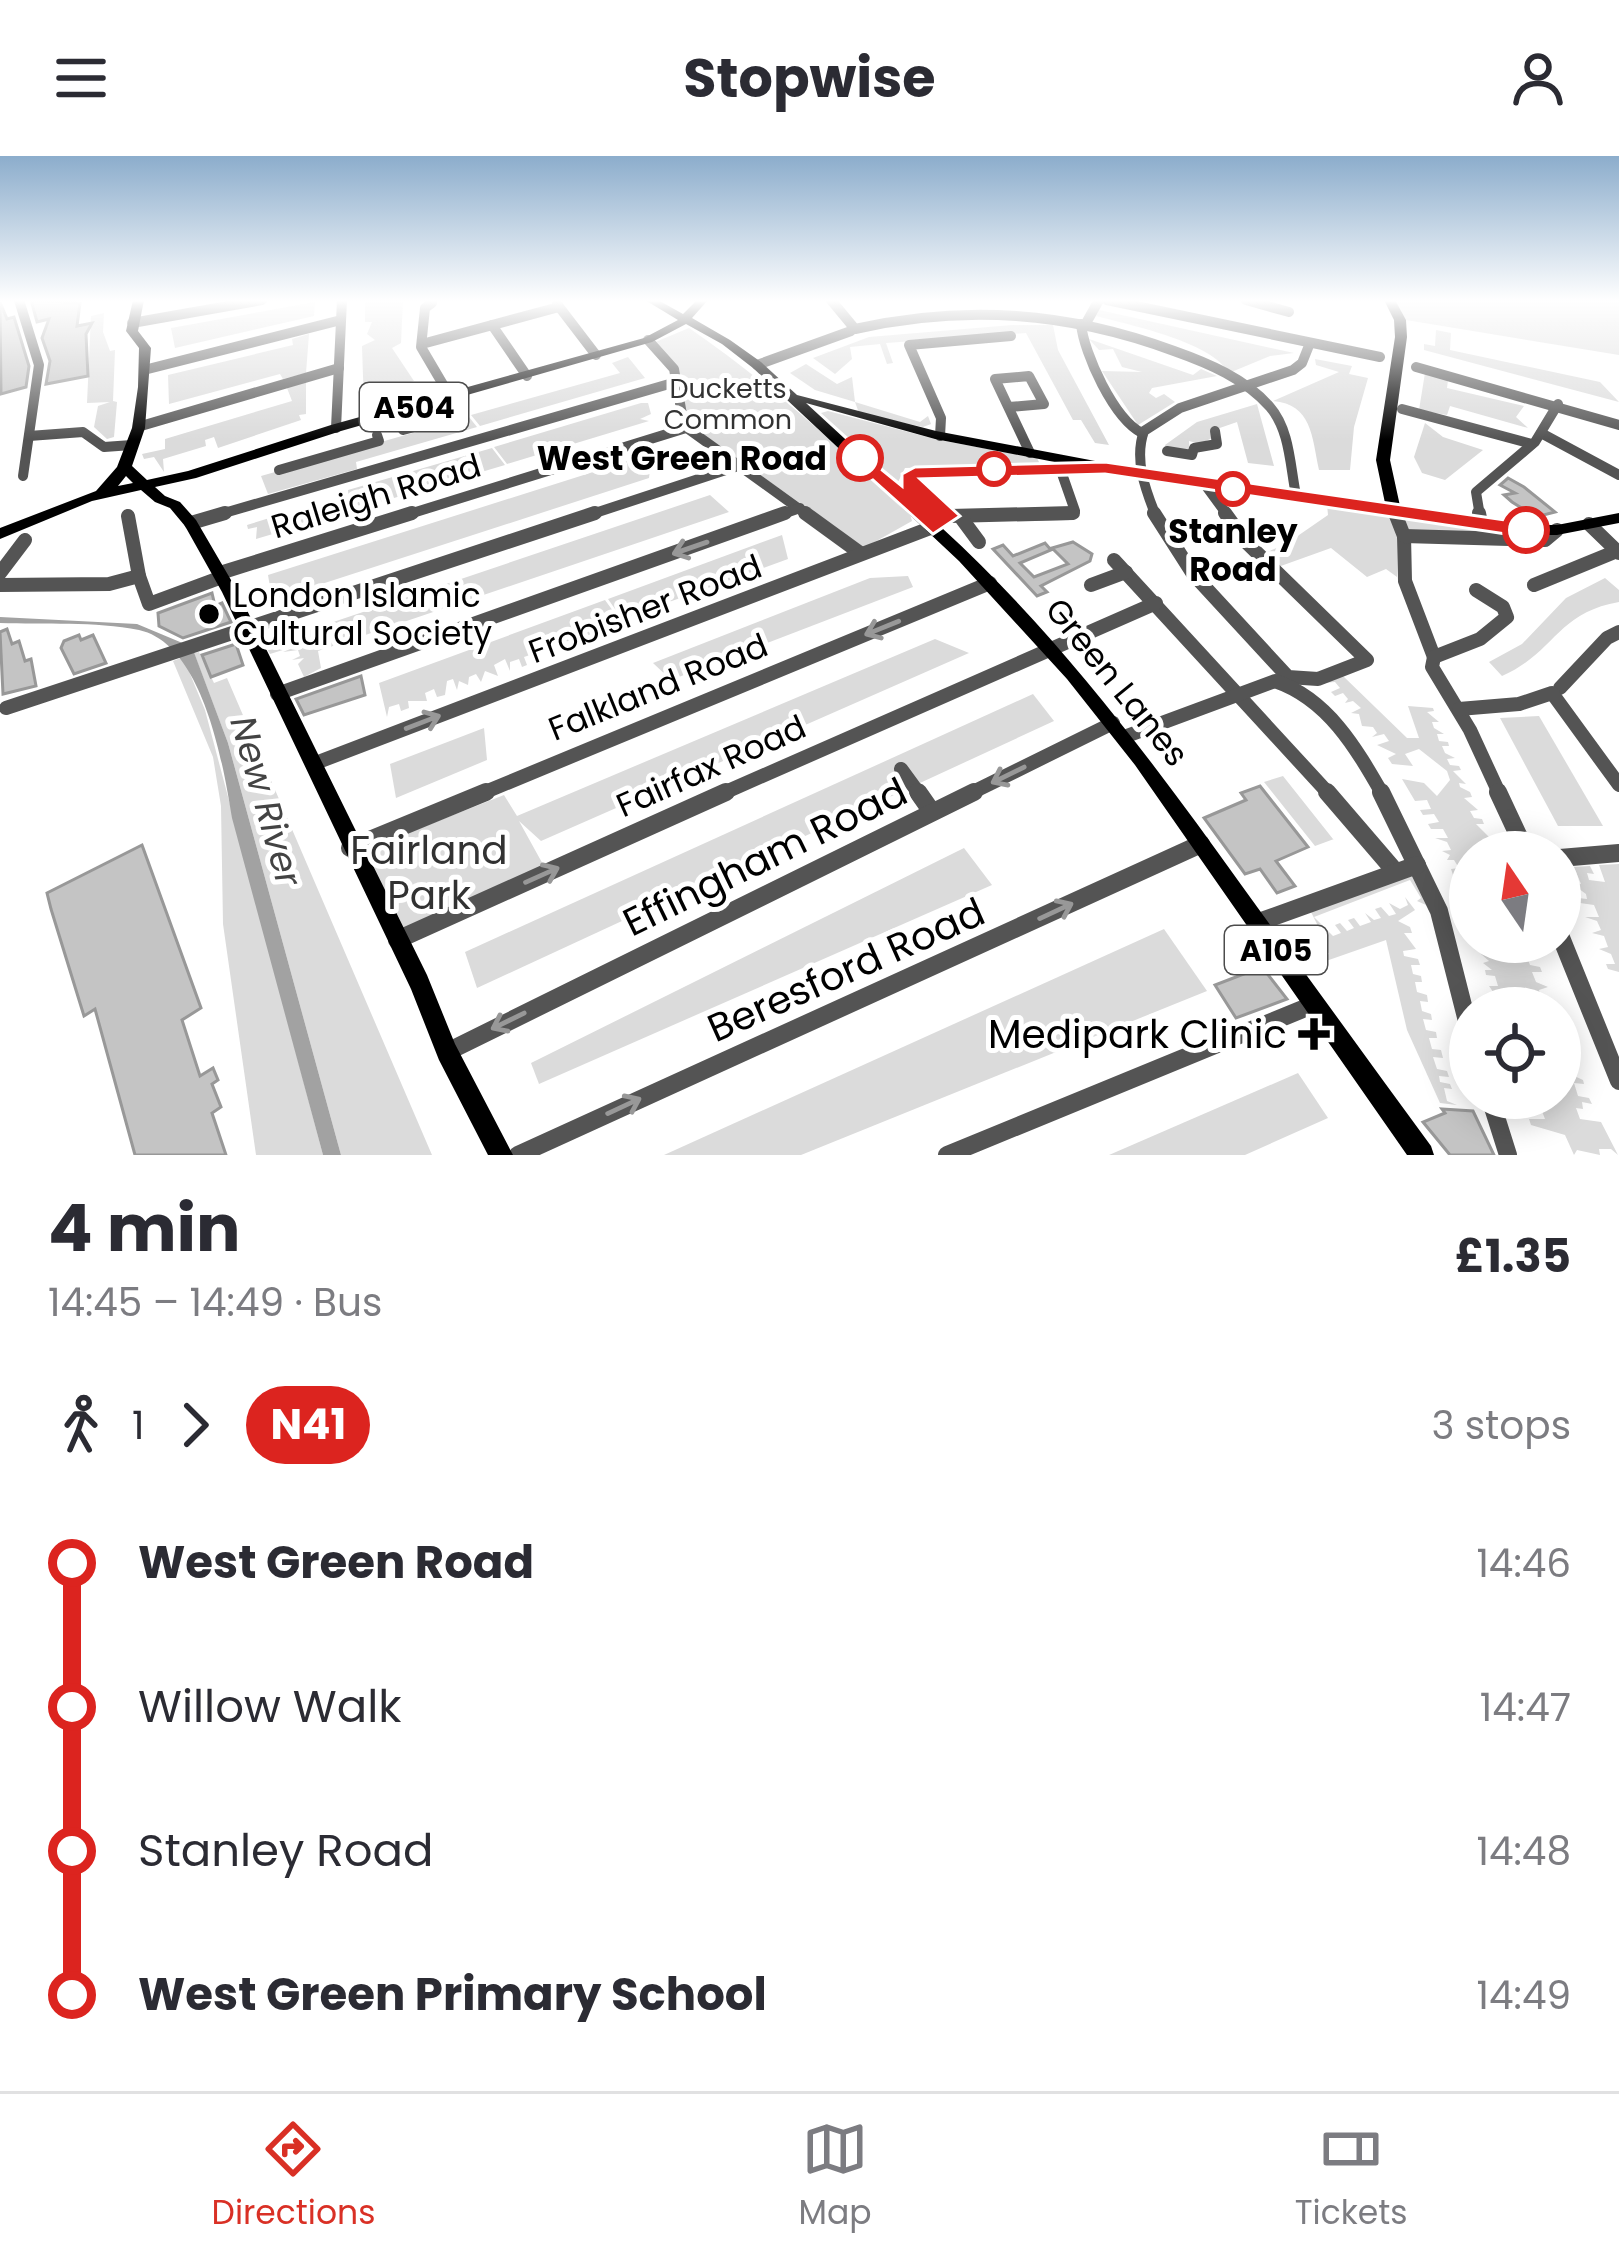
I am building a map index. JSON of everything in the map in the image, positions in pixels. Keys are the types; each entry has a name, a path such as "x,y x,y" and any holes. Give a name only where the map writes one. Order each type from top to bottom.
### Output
{"main road":[{"path":"0,534 115,484 141,427 143,347"},
{"name":"A504","path":"86,500 160,491 336,428 425,413 451,398 622,347"},
{"name":"Green Lanes","path":"729,347 811,412 923,525 990,583 1048,646 1119,730 1202,844 1412,1152"},
{"path":"1393,508 1383,460 1400,347"},
{"path":"784,389 833,410 1060,463"},
{"path":"811,412 833,410"},
{"path":"128,455 191,523 221,575 447,1052 501,1155"},
{"path":"956,518 911,486 911,476 1060,463 1481,524 1558,530 1619,518"},
{"path":"160,491 187,478"},
{"name":"A504","path":"86,500 160,491"},
{"path":"923,525 936,503"},
{"path":"923,525 956,518"}],"street":[{"path":"23,476 38,389 39,365 33,347"},
{"path":"144,370 236,347"},
{"path":"336,428 340,347"},
{"path":"423,347 451,398"},
{"path":"507,347 527,376"},
{"path":"590,347 596,355"},
{"path":"650,347 673,367 686,428 860,554"},
{"path":"757,365 807,347"},
{"path":"910,347 941,418 940,436"},
{"path":"1085,347 1132,428 1154,450 1192,455 1194,448 1217,443 1215,431"},
{"path":"1153,347 1198,361 1265,401 1280,422 1296,495"},
{"path":"1142,433 1186,407 1292,370 1302,363 1309,347"},
{"path":"1328,347 1380,357"},
{"path":"1417,367 1619,425"},
{"path":"141,427 339,368"},
{"path":"1009,407 1044,404 1029,376 995,379 1030,453"},
{"path":"191,523 676,382"},
{"path":"1481,524 1476,492 1537,439 1558,404"},
{"path":"1402,409 1537,439 1619,475"},
{"path":"403,430 425,413 460,415"},
{"path":"279,470 379,440 373,425"},
{"name":"Raleigh Road","path":"139,576 149,604 221,575 686,428"},
{"path":"29,436 83,432 104,447 128,455"},
{"path":"1154,450 1139,475 1155,520 1179,556 1297,680 1372,775 1434,902 1457,987"},
{"path":"956,518 1072,515 1075,511 1060,463"},
{"path":"6,708 738,466"},
{"name":"Effingham Road","path":"447,1052 932,812 1119,730 1275,681 1297,680 1367,660 1246,542 1206,486"},
{"path":"277,694 800,508"},
{"path":"1393,508 1404,536 1405,580 1435,657"},
{"path":"0,585 109,584 139,576 128,516"},
{"path":"956,518 979,542"},
{"path":"1534,585 1618,552 1589,524"},
{"name":"Frobisher Road","path":"314,764 860,554 923,525"},
{"path":"1404,536 1545,540 1558,530"},
{"path":"0,573 25,540"},
{"path":"1114,560 1394,870"},
{"path":"1090,585 1126,572"},
{"name":"Falkland Road","path":"350,848 990,583"},
{"path":"1476,590 1503,607 1507,617 1480,639 1430,662 1459,709 1516,831"},
{"name":"Fairfax Road","path":"397,940 1048,646 1156,603"},
{"path":"1459,709 1520,704 1556,691 1600,644 1619,632"},
{"path":"1556,691 1619,785"},
{"path":"901,769 932,812"},
{"name":"Beresford Road","path":"518,1155 1202,844"},
{"path":"1581,856 1619,853"},
{"path":"1256,923 1417,865"},
{"path":"1571,963 1619,1081"},
{"path":"947,1155 1315,1004"},
{"path":"1497,1119 1508,1155"}],"green space":[{"path":"90,347 108,347 115,350 114,437 107,439 94,427 98,406 110,402 87,403"},
{"path":"286,347 308,347 306,373 283,379 280,374 169,404 168,375"},
{"path":"362,347 394,347 414,381 364,406"},
{"name":"Ducketts Common","path":"655,347 714,347 803,416 910,514 912,521 864,548 687,424 681,388"},
{"path":"843,347 854,347 850,347 852,359 835,374 813,358"},
{"path":"881,347 887,347 893,363 887,364"},
{"path":"1033,347 1057,347 1109,445 1095,443 1081,420 1073,420"},
{"path":"1096,347 1111,347 1193,375 1201,369 1217,376 1152,388 1149,393 1156,398 1164,394 1175,402 1138,425 1102,371 1142,372 1122,367 1113,349"},
{"path":"1194,347 1265,347 1294,353 1270,356 1229,373"},
{"path":"1450,347 1600,382 1619,402 1424,350"},
{"path":"1568,347 1619,347 1619,355"},
{"path":"628,357 645,378 480,426 471,415 620,373 612,363"},
{"path":"1315,359 1352,366 1349,374 1368,378 1354,427 1350,470 1319,470 1303,415 1286,403 1273,401 1339,372 1316,365"},
{"path":"806,364 837,384 852,377 855,402 815,390 790,373"},
{"path":"1425,373 1448,380 1447,388 1524,406 1516,417 1528,428 1450,406 1447,415 1419,410"},
{"path":"306,381 306,414 299,415 301,420 218,448 214,437 205,440 206,446 163,459 164,472 154,457 144,459 142,454 165,449 165,439 292,401 287,388"},
{"path":"855,402 920,422 928,416 931,424 923,427 859,413"},
{"path":"648,403 651,414 640,419 649,421 507,464 494,447"},
{"path":"1257,404 1274,466 1248,463 1237,422 1211,431 1212,438 1200,444 1189,441 1190,453 1167,450 1165,445 1197,422"},
{"path":"821,413 939,440 1037,458 1040,464 905,468 898,482"},
{"path":"469,417 477,427 356,462 357,469 268,494 261,476"},
{"path":"1425,423 1443,437 1483,450 1445,480 1422,473 1414,457"},
{"path":"492,448 505,465 256,539 257,527 248,529 247,525 289,512 292,519 349,502 348,490"},
{"path":"653,453 661,465 650,469 649,478 266,602 264,592 278,587 270,587 268,575"},
{"path":"710,495 729,512 318,651 321,668 304,677 298,664 304,658 292,660 300,656 298,650 283,652 302,644 270,654 265,645"},
{"path":"1327,504 1551,542 1397,538 1397,577 1386,569 1367,577 1331,548 1278,567 1265,553 1328,515"},
{"path":"782,535 788,559 622,619 608,599"},
{"path":"908,576 913,587 671,680 653,663 870,578"},
{"path":"1605,578 1619,590 1619,602 1582,615 1502,676 1489,662 1522,644 1566,598"},
{"path":"605,600 624,626 618,624 613,630 607,626 609,634 605,635 601,629 593,631 596,639 592,641 583,632 582,644 578,646 574,639 565,642 568,649 564,651 560,644 552,647 555,654 550,656 546,649 538,652 541,660 536,661 533,654 524,657 527,665 522,667 519,659 510,662 510,671 505,659 494,665 498,676 485,671 481,682 476,674 469,677 468,685 459,681 457,690 453,679 447,681 445,695 437,697 434,689 425,693 427,701 408,701 409,708 401,711 399,704 389,707 387,717 379,683"},
{"name":"Fairland Park","path":"935,639 969,653 541,841 519,821 545,868 398,936 362,851 504,795 517,816"},
{"path":"199,652 214,683 227,678 432,1155 341,1155 228,743 194,653"},
{"path":"183,657 205,710 323,1155 256,1155 223,924 221,806 213,757 173,661"},
{"path":"1343,676 1407,738 1419,738 1408,706 1433,708 1427,712 1439,722 1432,722 1444,734 1437,734 1439,741 1448,742 1449,746 1442,746 1445,753 1455,758 1447,759 1461,770 1453,771 1466,784 1459,783 1460,787 1470,792 1472,797 1464,798 1478,810 1470,811 1474,818 1482,819 1484,824 1476,824 1483,831 1449,831 1449,846 1435,838 1448,838 1443,829 1431,829 1428,824 1439,822 1434,814 1423,815 1420,810 1431,809 1427,800 1415,801 1402,779 1424,783 1437,796 1450,780 1447,771 1419,749 1405,754 1413,766 1392,764 1388,758 1396,754 1377,745 1389,741 1384,734 1372,737 1377,733 1373,727 1362,726 1359,714 1351,713 1361,708 1353,701 1345,703 1348,699 1343,693 1335,696 1331,692 1340,688 1335,682 1323,683"},
{"path":"1033,694 1054,721 477,988 465,952"},
{"path":"1539,716 1603,826 1558,826 1500,718"},
{"path":"484,728 487,760 396,798 390,764"},
{"path":"1283,776 1334,839 1315,846 1264,782"},
{"path":"964,848 992,885 539,1084 531,1063"},
{"path":"1619,864 1619,972 1608,969 1606,964 1615,964 1611,954 1599,949 1608,947 1604,936 1592,933 1601,930 1597,921 1585,917 1599,917 1594,905 1581,903 1581,898 1587,899 1581,890 1581,867 1590,866 1594,874 1587,873 1589,880 1605,882 1599,865"},
{"path":"1415,873 1426,905 1417,901 1421,898 1410,880 1314,917 1333,936 1341,933 1335,925 1340,923 1347,931 1354,928 1348,920 1354,918 1360,926 1371,922 1365,913 1374,920 1381,918 1375,909 1396,914 1389,903 1400,909 1408,905 1405,897 1415,910 1398,921 1410,927 1412,933 1404,933 1416,949 1403,951 1420,965 1411,965 1413,974 1421,976 1422,982 1415,982 1417,992 1427,995 1428,1002 1420,1001 1422,1011 1431,1014 1432,1020 1423,1019 1426,1030 1436,1032 1437,1038 1429,1038 1432,1049 1441,1050 1443,1058 1433,1057 1437,1069 1447,1071 1449,1077 1439,1076 1440,1082 1449,1084 1449,1089 1444,1088 1449,1104 1440,1103 1407,1030 1386,940 1326,961 1323,957 1329,954 1322,944 1315,946 1306,936 1320,930 1311,912"},
{"path":"1164,929 1207,991 801,1155 664,1155"},
{"path":"1483,963 1529,963 1542,972 1532,972 1536,982 1548,987 1490,987 1498,986 1495,976 1486,975 1485,970 1492,970"},
{"path":"1298,1073 1328,1118 1245,1155 1109,1155"},
{"path":"1529,1119 1601,1122 1618,1155 1611,1149 1599,1149 1600,1155 1577,1150 1574,1155 1565,1135 1531,1125"}],"shaded area":[{"path":"0,617 137,624 192,647 228,743 341,1155 323,1155 232,818 223,767 194,681 161,640 139,630 0,623"}],"building":[{"path":"0,347 23,347 29,366 26,387 1,394"},
{"path":"45,347 87,347 88,376 46,384 50,361"},
{"path":"1508,478 1555,512 1536,517 1512,502 1504,495 1515,493 1500,485"},
{"path":"1073,542 1092,554 1090,561 1041,586 1047,592 1037,596 993,549 1003,545 1013,556 1045,543 1051,550 1020,563 1034,577 1068,564 1052,548"},
{"name":"London Islamic Cultural Society","path":"212,593 215,606 222,603 231,622 183,638 159,626 158,613"},
{"path":"7,629 12,644 19,641 25,661 31,659 36,686 3,694 0,632"},
{"path":"79,635 81,640 93,635 106,663 74,674 61,648 64,641"},
{"path":"236,644 243,665 211,677 202,655"},
{"path":"361,676 365,695 304,715 296,699"},
{"path":"1260,786 1308,847 1276,861 1295,886 1277,893 1260,869 1245,874 1204,818 1246,800 1241,793"},
{"path":"142,845 201,1008 182,1020 200,1076 213,1068 218,1080 212,1084 221,1107 212,1113 226,1155 135,1155 95,1009 84,1016 51,909 47,893"},
{"path":"1255,958 1287,999 1236,1018 1215,985 1249,972 1242,963"},
{"path":"1442,1109 1449,1109 1449,1119 1477,1119 1494,1155 1450,1155 1423,1122 1445,1113"}],"tunnel":[{"path":"423,409 426,415"},
{"path":"372,422 377,435"}],"bus line":[{"name":"N41","path":"860,458 933,527 950,516 911,486 909,479 915,473 1105,468 1526,530"}],"place":[{"name":"West Green Road","path":"860,458"},
{"name":"Stanley Road","path":"1233,489"},
{"name":"London Islamic Cultural Society","path":"209,614"},
{"name":"Medipark Clinic","path":"1314,1034"}],"water label":[{"name":"New River","path":"266,801"}]}
